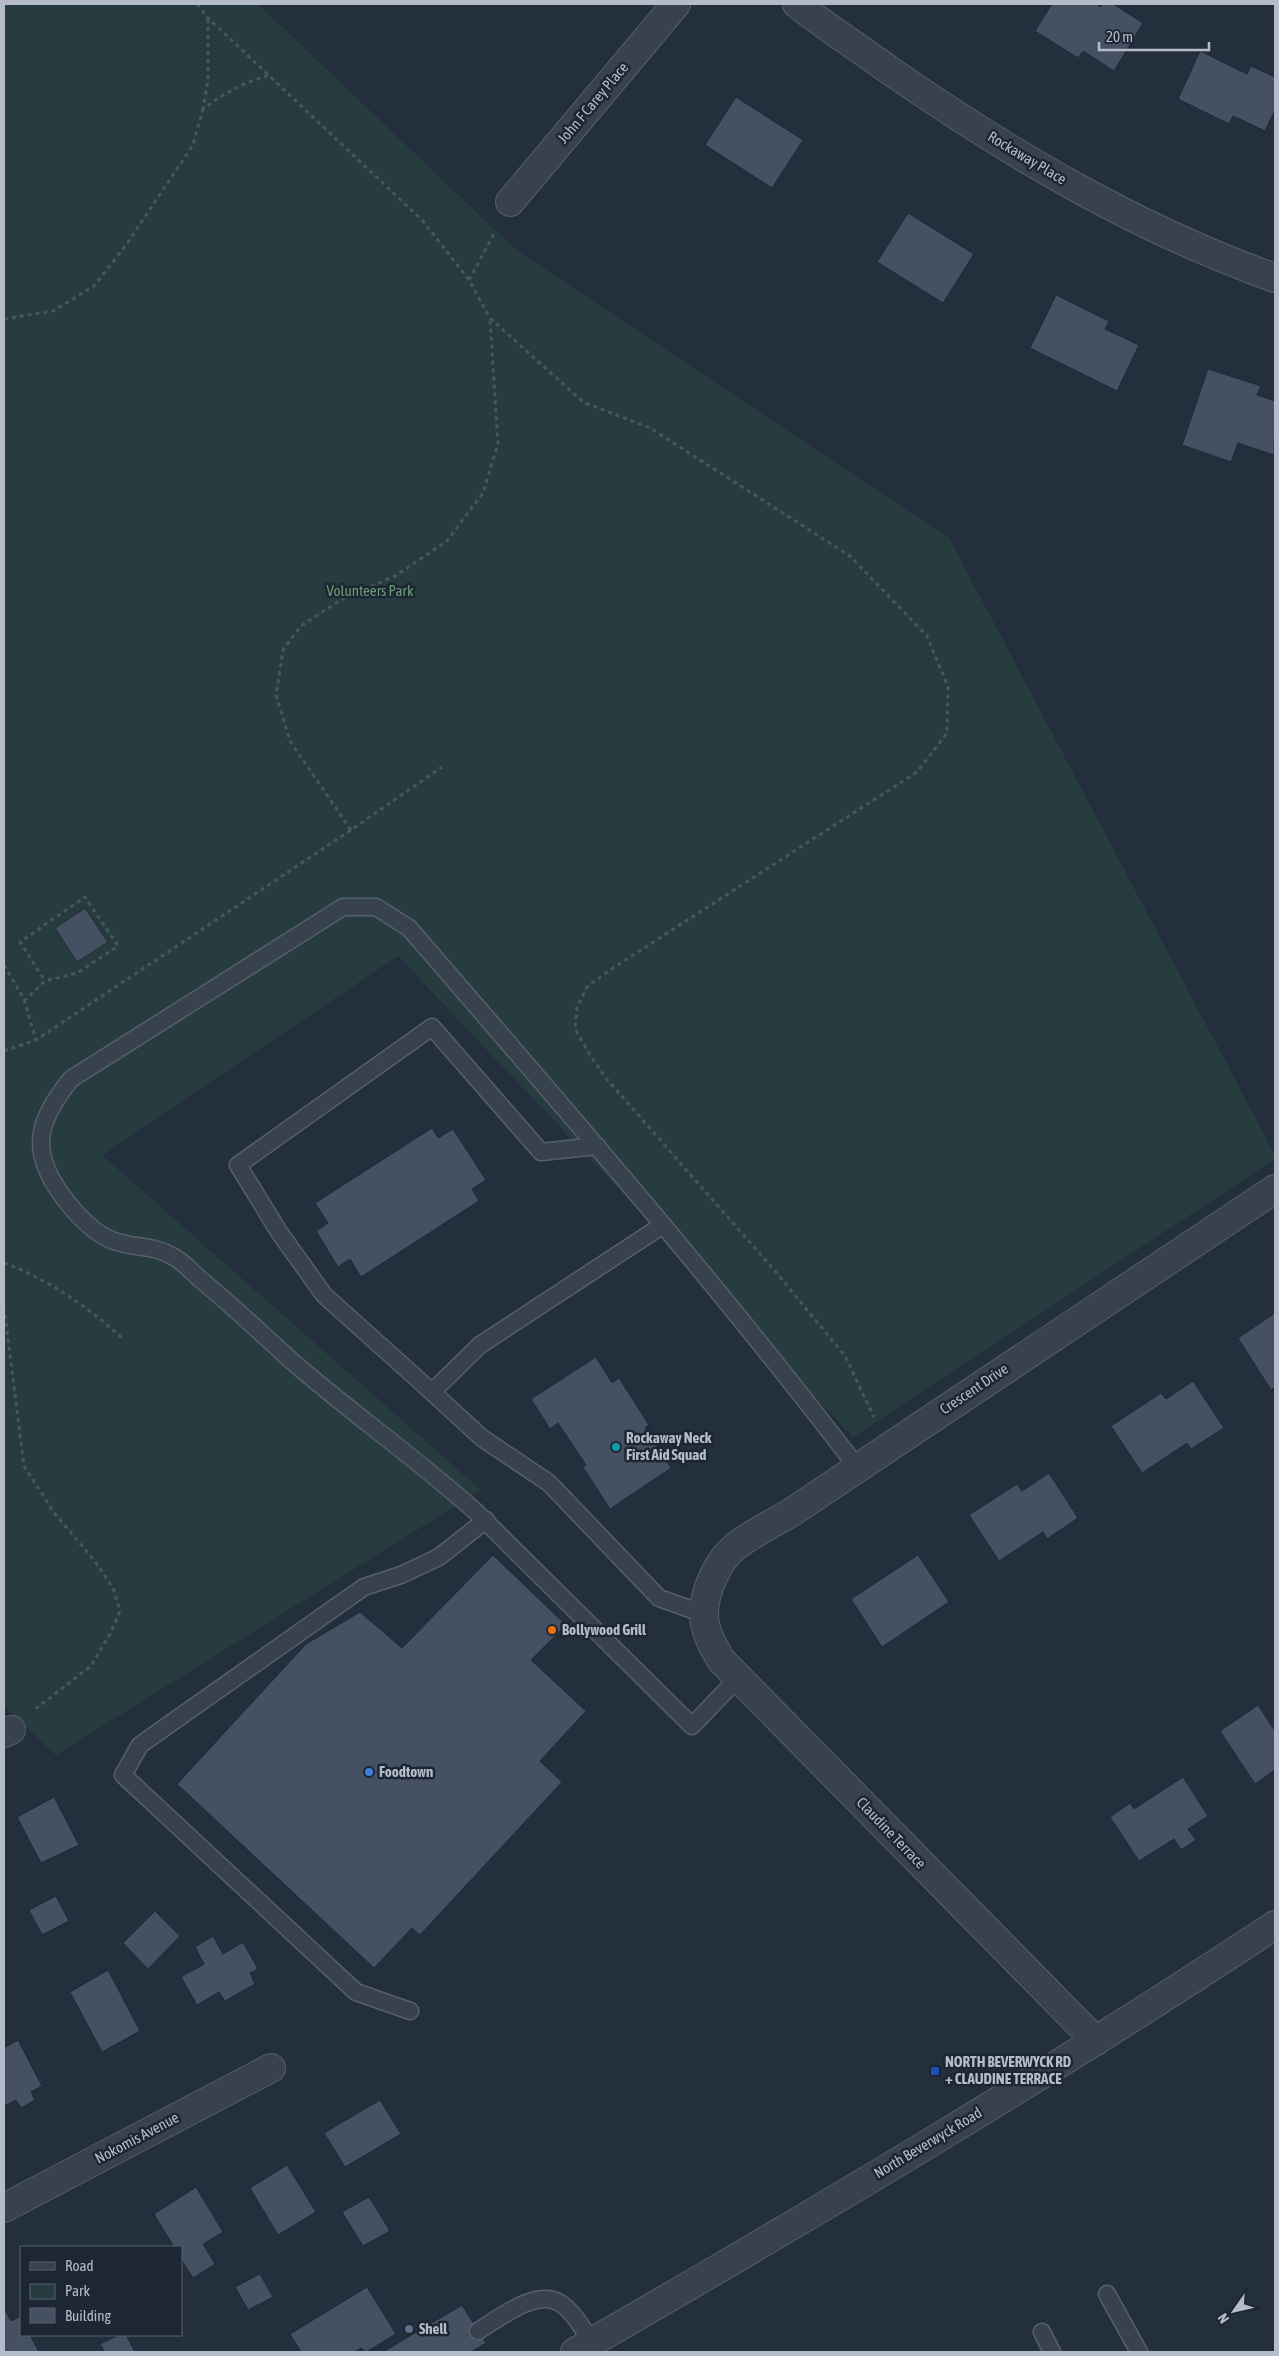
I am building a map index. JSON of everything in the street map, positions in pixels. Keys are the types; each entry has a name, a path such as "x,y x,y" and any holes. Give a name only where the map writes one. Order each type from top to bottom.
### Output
{"street":[{"name":"John F Carey Place","path":"510,202 676,4"},
{"name":"Rockaway Place","path":"797,4 937,103 1044,169 1132,217 1247,268 1275,278"},
{"name":"Crescent Drive","path":"704,1614 709,1589 719,1566 735,1547 792,1512 1275,1188"},
{"name":"Claudine Terrace","path":"704,1614 709,1638 721,1660 1096,2041"},
{"name":"North Beverwyck Road","path":"584,2347 870,2179 1096,2041 1275,1925"},
{"name":"Nokomis Avenue","path":"4,2208 271,2068"}],"lane":[{"path":"739,1677 692,1726 486,1520 441,1481 344,1406 224,1298 172,1256 147,1246 114,1241 88,1225 60,1193 43,1161 40,1133 51,1104 71,1078 343,907 376,907 409,928 663,1225 796,1386 857,1467"},
{"path":"596,1146 540,1152 432,1027 238,1165 280,1232 324,1295 482,1438 550,1483 658,1598 704,1614"},
{"path":"432,1392 480,1345 663,1225"},
{"path":"410,2011 356,1992 123,1775 140,1744 364,1587 401,1575 439,1557 486,1520"},
{"path":"1108,2294 1139,2352"},
{"path":"478,2331 525,2303 542,2298 559,2302 571,2312 584,2347"},
{"path":"1042,2332 1052,2352"}],"path":[{"path":"197,4 208,18 422,221 469,280 490,318 582,402 650,428 850,556 927,636 948,688 947,732 916,772 610,970 587,987 577,1007 575,1029 586,1050 605,1077 775,1270 845,1356 875,1420"},
{"path":"4,319 52,311 94,286 126,245 193,145 203,109 208,80 208,18"},
{"path":"203,109 223,94 244,82 269,75"},
{"path":"469,280 510,202"},
{"path":"351,830 290,741 276,695 283,650 301,626 333,604 395,576 447,541 483,493 498,444 490,318"},
{"path":"4,1051 36,1040 351,830 442,767"},
{"path":"24,1001 45,981 77,973 118,946 85,897 20,942 45,981"},
{"path":"4,965 24,1001 36,1040"},
{"path":"4,1263 22,1269 67,1294 122,1338"},
{"path":"4,1307 24,1466 55,1514 94,1560 113,1588 120,1611 110,1634 91,1666 7,1731"}],"green space":[{"name":"Volunteers Park","path":"4,4 258,4 515,249 949,538 1275,1155 1275,1159 853,1437 398,956 102,1155 481,1490 56,1755 4,1707"}],"building":[{"path":"1052,4 1096,4 1101,7 1103,4 1113,4 1143,23 1114,71 1083,51 1078,58 1035,31"},
{"path":"1200,51 1247,74 1251,66 1275,77 1275,110 1265,131 1233,116 1229,124 1178,99"},
{"path":"736,97 803,140 772,188 705,145"},
{"path":"908,213 974,254 943,303 877,262"},
{"path":"1056,295 1109,321 1105,329 1139,345 1117,391 1030,348"},
{"path":"1208,369 1261,386 1257,395 1275,401 1274,455 1238,443 1231,462 1182,445"},
{"path":"85,908 108,942 77,962 55,928"},
{"path":"432,1128 438,1138 453,1129 486,1180 472,1189 479,1201 361,1277 350,1259 338,1267 316,1231 328,1223 315,1203"},
{"path":"1275,1313 1275,1387 1271,1390 1238,1338"},
{"name":"Rockaway Neck First Aid Squad","path":"596,1357 612,1383 619,1378 649,1425 645,1428 671,1468 610,1509 583,1467 586,1465 558,1423 550,1429 531,1399"},
{"path":"1193,1381 1224,1428 1191,1449 1187,1443 1142,1473 1111,1426 1161,1393 1166,1399"},
{"path":"1049,1473 1078,1518 1047,1539 1043,1532 999,1561 969,1515 1017,1484 1022,1491"},
{"name":"Foodtown","path":"493,1555 566,1625 531,1660 586,1711 540,1761 562,1782 420,1935 412,1928 374,1968 177,1784 306,1644 360,1612 402,1648"},
{"path":"918,1555 949,1602 882,1647 851,1599"},
{"path":"1258,1705 1275,1731 1275,1770 1255,1784 1220,1731"},
{"path":"1183,1777 1208,1816 1188,1829 1196,1840 1181,1850 1174,1839 1139,1861 1110,1817 1130,1803 1134,1809"},
{"path":"54,1797 79,1845 41,1863 17,1817"},
{"path":"56,1896 69,1921 42,1935 29,1910"},
{"path":"155,1911 180,1936 148,1969 123,1943"},
{"path":"213,1936 223,1954 243,1942 258,1969 250,1973 255,1984 225,2001 219,1992 197,2005 181,1977 204,1964 195,1947"},
{"path":"108,1970 140,2031 102,2052 70,1992"},
{"path":"18,2040 42,2086 31,2092 35,2100 21,2108 16,2100 4,2106 4,2048"},
{"path":"380,2100 401,2134 345,2167 324,2133"},
{"path":"287,2165 316,2212 278,2235 250,2188"},
{"path":"196,2187 223,2232 203,2244 215,2264 193,2278 182,2261 182,2246 173,2246 154,2214"},
{"path":"369,2197 390,2231 363,2246 342,2212"},
{"path":"260,2274 273,2297 248,2310 235,2287"},
{"path":"367,2287 396,2334 366,2352 361,2348 354,2352 301,2352 290,2334"},
{"path":"462,2305 486,2343 471,2352 383,2352"},
{"path":"4,2307 11,2321 20,2316 20,2336 31,2336 39,2352 4,2352"},
{"path":"117,2336 127,2336 135,2352 105,2352 100,2344"}],"place":[{"name":"Rockaway Neck First Aid Squad","path":"616,1447"},
{"name":"Bollywood Grill","path":"552,1630"},
{"name":"Foodtown","path":"369,1772"},
{"name":"NORTH BEVERWYCK RD + CLAUDINE TERRACE","path":"935,2071"},
{"name":"Shell","path":"409,2329"}]}
